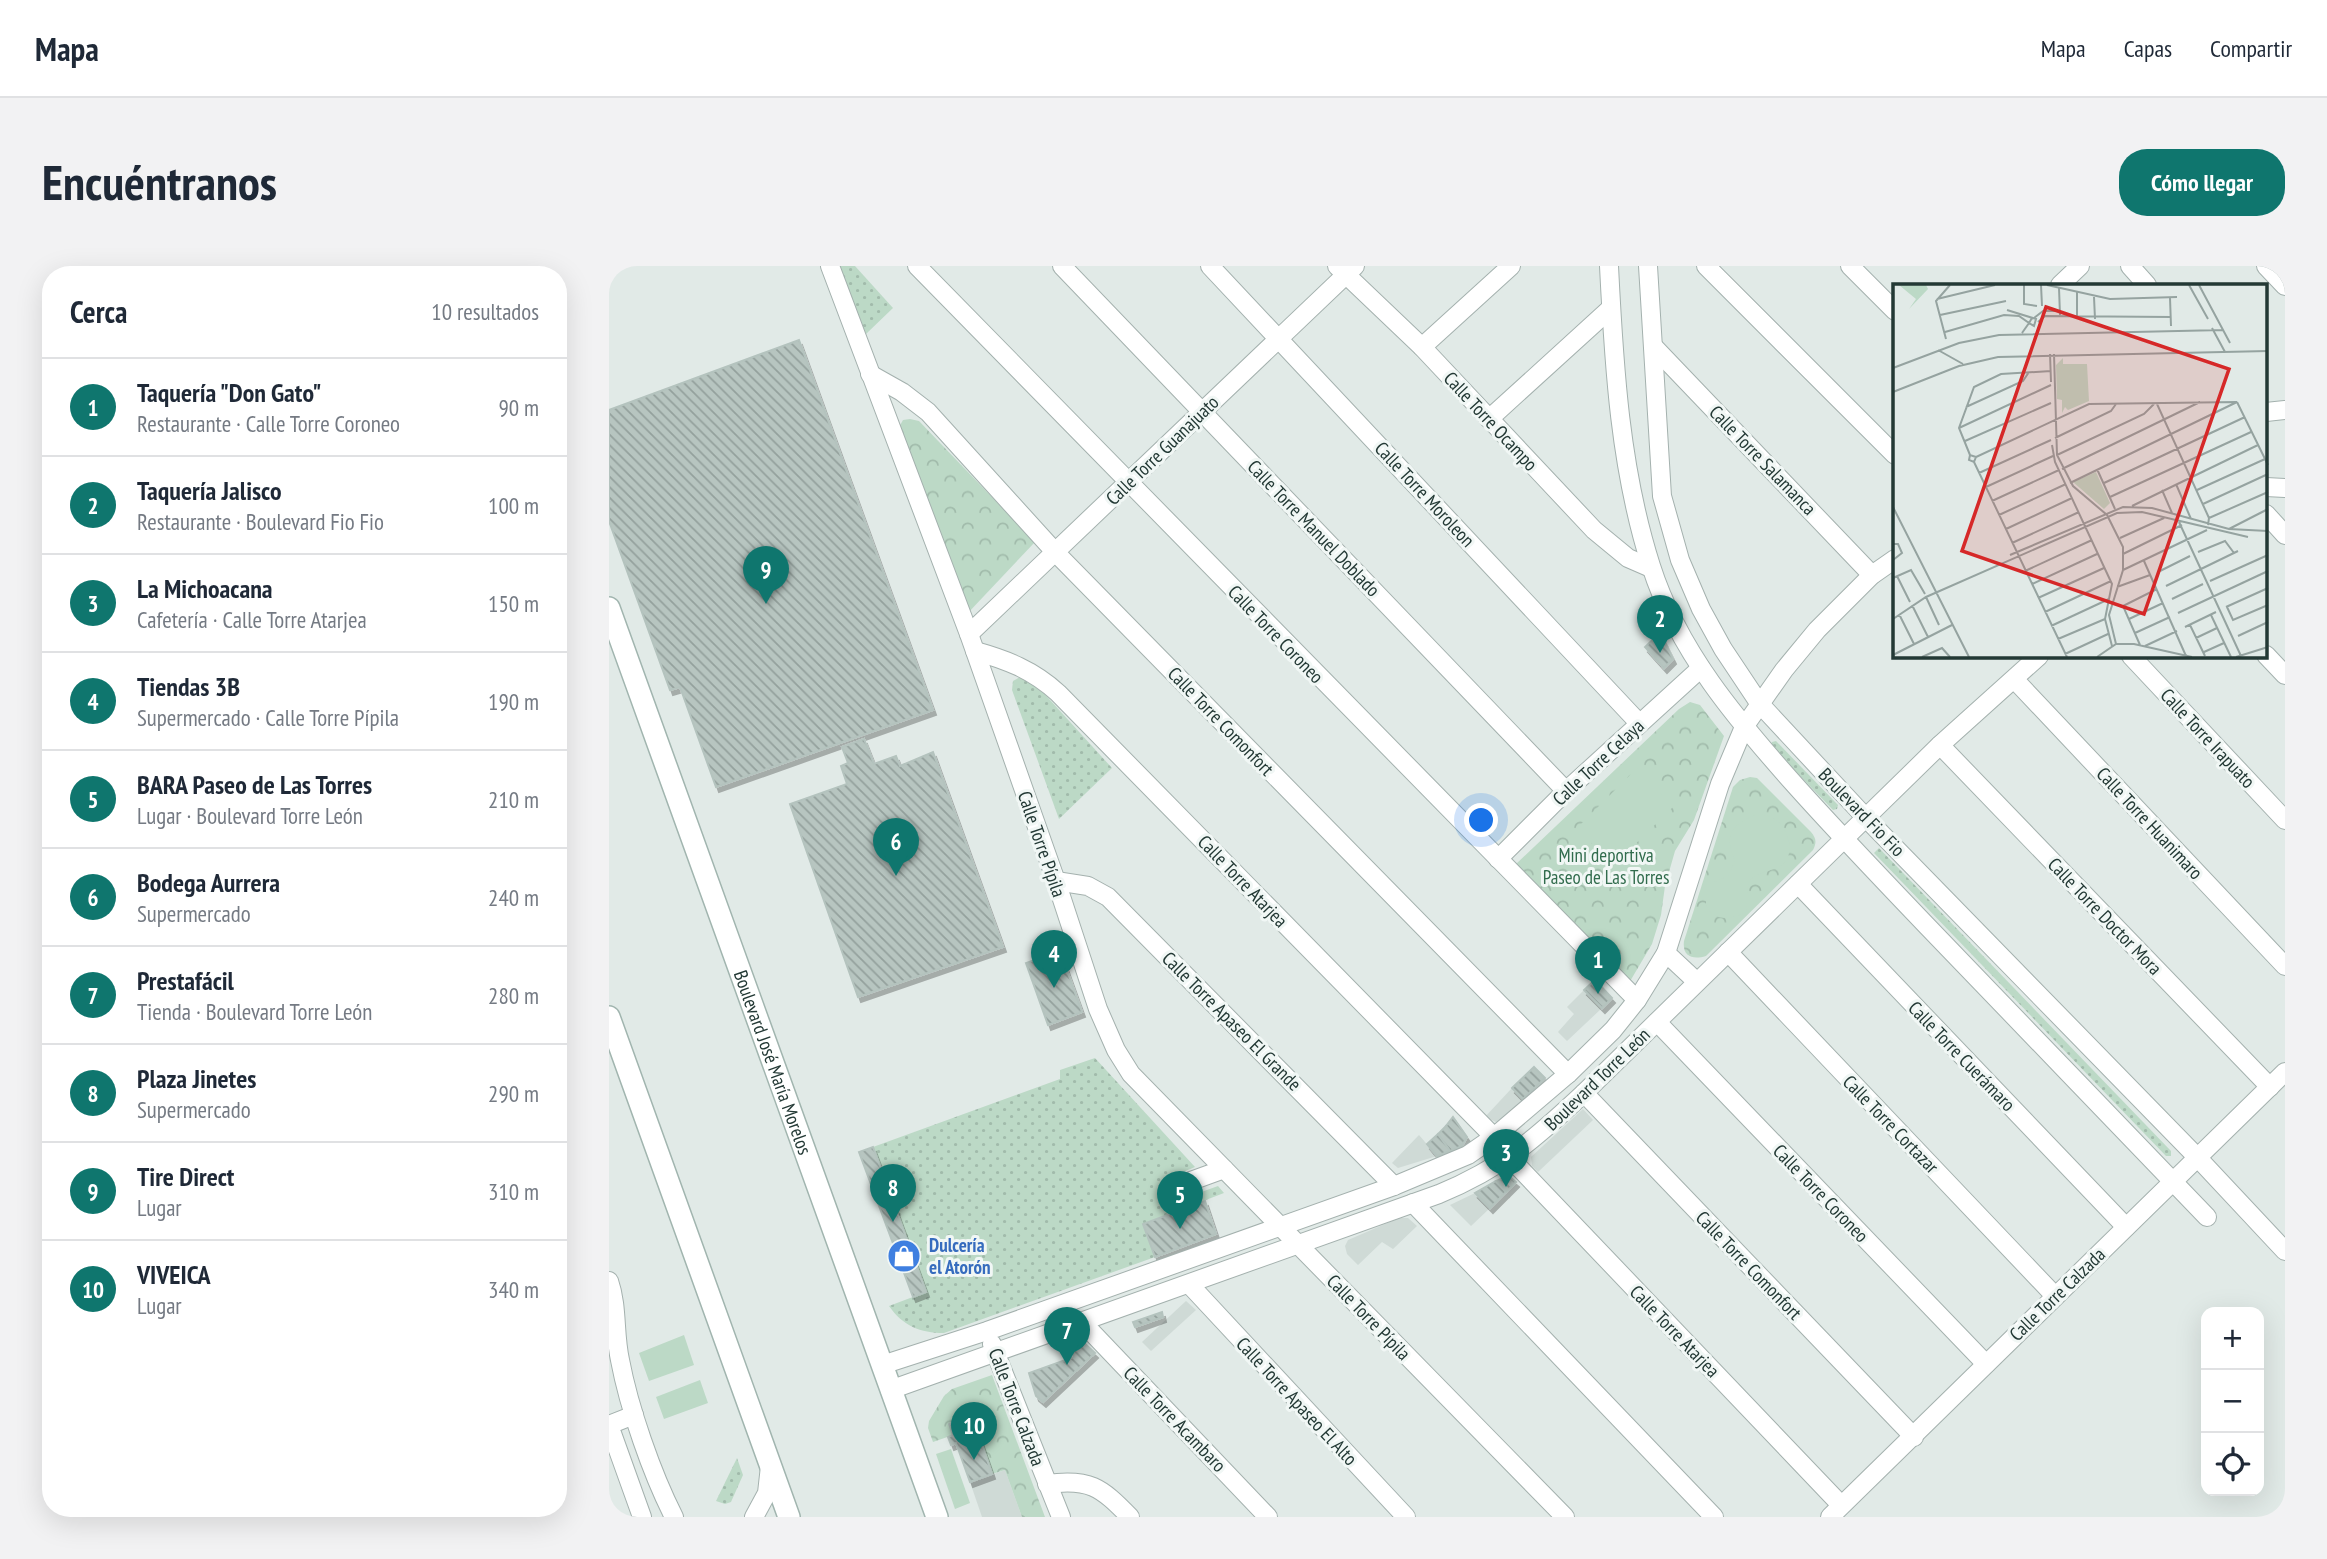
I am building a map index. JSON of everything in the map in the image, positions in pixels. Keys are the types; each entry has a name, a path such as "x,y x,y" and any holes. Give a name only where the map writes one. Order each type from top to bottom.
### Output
{"main road":[{"name":"Boulevard José María Morelos","path":"609,608 937,1517"},
{"path":"609,1017 789,1517"}],"street":[{"name":"Calle Torre Pípila","path":"831,266 972,643 1098,1009 1116,1050 1131,1074 1565,1517"},
{"name":"Calle Torre Coroneo","path":"917,266 1637,1000"},
{"name":"Calle Torre Manuel Doblado","path":"1062,266 1566,792"},
{"name":"Calle Torre Moroleon","path":"1210,266 1639,723"},
{"path":"1422,347 1511,266"},
{"name":"Boulevard Fio Fio","path":"1609,266 1622,444 1634,504 1651,568 1674,621 1701,668 1744,727 1843,839 2207,1217"},
{"name":"Boulevard Fio Fio","path":"1648,266 1662,496 1680,560 1701,610 1717,639 1759,703 1866,818 2197,1157 2285,1251"},
{"path":"1706,266 1893,453"},
{"path":"1850,266 1893,309"},
{"path":"2061,284 2080,266"},
{"path":"2130,266 2146,284"},
{"path":"2266,266 2285,286"},
{"name":"Calle Torre Guanajuato","path":"972,643 1056,553 1280,338 1346,269"},
{"name":"Calle Torre Ocampo","path":"1346,269 1594,530 1628,558 1651,568"},
{"path":"1489,419 1611,308"},
{"name":"Calle Torre Salamanca","path":"1653,346 1872,575"},
{"name":"Calle Torre Comonfort","path":"870,374 902,392 928,412 1056,553 1568,1074"},
{"path":"2267,412 2285,410"},
{"path":"2267,487 2285,488"},
{"path":"2267,514 2285,514"},
{"path":"2267,515 2285,535"},
{"name":"Boulevard Torre León","path":"882,1365 987,1331 1394,1186 1468,1155 1494,1137 1568,1074 1613,1030 1637,1000 1666,953 1720,784 1744,727 1759,703 1817,630 1872,575 1893,560"},
{"name":"Calle Torre Atarjea","path":"972,643 1030,670 1066,700 1494,1137"},
{"path":"2267,656 2285,675"},
{"name":"Boulevard Torre León","path":"890,1390 1413,1203 1476,1178 1510,1158 1584,1093 1940,745 2037,658"},
{"name":"Calle Torre Irapuato","path":"2133,658 2285,820"},
{"name":"Calle Torre Celaya","path":"1498,859 1639,723 1701,668"},
{"name":"Calle Torre Huanimaro","path":"2015,680 2285,966"},
{"name":"Calle Torre Doctor Mora","path":"1940,745 2270,1087"},
{"name":"Calle Torre Apaseo El Grande","path":"1056,881 1088,886 1108,897 1394,1186"},
{"name":"Calle Torre Cuerámaro","path":"1798,884 2126,1227"},
{"name":"Calle Torre Cortazar","path":"1728,952 2055,1296"},
{"path":"1666,953 1696,981"},
{"name":"Calle Torre Coroneo","path":"1657,1022 1986,1364"},
{"name":"Calle Torre Calzada","path":"1836,1511 2285,1072"},
{"name":"Calle Torre Comonfort","path":"1584,1093 1914,1437"},
{"name":"Calle Torre Atarjea","path":"1510,1158 1836,1511"},
{"path":"1191,1181 1224,1169"},
{"path":"1413,1203 1714,1517"},
{"path":"609,1281 619,1359 635,1415 674,1517"},
{"name":"Calle Torre Apaseo El Alto","path":"1189,1284 1406,1517"},
{"name":"Calle Torre Acambaro","path":"1082,1322 1268,1517"},
{"name":"Calle Torre Calzada","path":"987,1331 1061,1517"},
{"path":"635,1415 609,1425 642,1517"},
{"path":"754,1517 767,1493 770,1466"},
{"name":"Calle Torre Calzada","path":"1047,1483 1072,1480 1090,1484 1102,1490 1130,1517"}],"shaded area":[{"path":"1584,990 1602,1008 1567,1041 1558,1032 1574,1014 1567,1007"},
{"path":"1512,1088 1523,1099 1502,1120 1496,1122 1485,1117"},
{"path":"1583,1109 1593,1120 1538,1172 1532,1166 1531,1157"},
{"path":"1419,1135 1437,1156 1398,1168 1392,1163"},
{"path":"1475,1193 1490,1208 1471,1226 1450,1205"},
{"path":"1399,1218 1408,1218 1417,1226 1393,1249 1382,1242 1358,1265 1347,1254 1345,1246 1348,1240"},
{"path":"1186,1301 1196,1310 1151,1351 1142,1342"},
{"path":"1005,1470 1022,1517 982,1517 970,1482"}],"green space":[{"path":"838,266 855,266 893,308 866,334"},
{"path":"903,420 919,421 1035,542 967,614 899,427"},
{"path":"1020,677 1030,678 1112,768 1059,819 1012,690 1013,681"},
{"name":"Mini deportiva Paseo de Las Torres","path":"1690,702 1700,705 1724,736 1694,820 1675,851 1652,944 1629,983 1516,864 1679,709"},
{"path":"1776,741 1838,805 1837,809 1833,810 1771,746 1772,742"},
{"path":"1637,768 1673,807 1613,866 1577,828"},
{"path":"1757,778 1811,832 1815,845 1706,956 1689,956 1685,951 1684,941 1733,787 1740,780"},
{"path":"1755,815 1768,816 1780,823 1789,842 1789,854 1780,866 1752,879 1747,888 1746,912 1735,917 1718,917 1709,911 1706,905 1706,890 1714,882 1728,876 1735,861 1730,845 1731,833 1740,823"},
{"path":"1879,848 2171,1151 2171,1156 2166,1156 1874,853"},
{"path":"1095,1058 1195,1167 1183,1172 1180,1181 1183,1192 1193,1195 1218,1186 1224,1193 1143,1224 1155,1257 944,1333 920,1330 900,1319 889,1306 926,1292 873,1147 1060,1079 1060,1070"},
{"path":"684,1335 694,1365 649,1381 639,1353"},
{"path":"992,1375 1045,1517 1022,1517 1005,1470 992,1474 972,1416 950,1424 953,1435 933,1442 928,1428 929,1421 944,1396 952,1389"},
{"path":"700,1380 708,1403 664,1419 656,1397"},
{"path":"951,1449 970,1503 955,1509 936,1454"},
{"path":"737,1458 743,1475 731,1502 725,1504 716,1501"}],"building":[{"path":"799,340 933,710 716,787 680,687 670,690 609,521 609,410"},
{"path":"1660,633 1673,659 1664,668 1645,647"},
{"path":"864,739 874,764 896,756 900,766 933,752 1003,947 858,997 790,804 847,784 841,766 848,763 842,747"},
{"path":"1060,951 1082,1012 1048,1025 1026,963"},
{"path":"1595,980 1612,998 1602,1008 1584,990"},
{"path":"1534,1067 1545,1078 1523,1099 1512,1088"},
{"path":"1453,1117 1467,1137 1462,1146 1446,1126"},
{"path":"1446,1126 1462,1146 1450,1151 1438,1134"},
{"path":"1438,1134 1450,1151 1437,1156 1427,1144"},
{"path":"873,1147 926,1292 913,1297 859,1152"},
{"path":"1505,1177 1516,1182 1506,1192 1496,1181"},
{"path":"1496,1181 1506,1192 1490,1208 1475,1193"},
{"path":"1205,1201 1216,1234 1155,1257 1143,1224"},
{"path":"1162,1312 1163,1317 1135,1327 1133,1322"},
{"path":"1083,1342 1095,1353 1043,1402 1036,1396 1029,1373 1074,1357 1070,1344"},
{"path":"972,1416 992,1474 970,1482 956,1443 951,1445 948,1437 953,1435 949,1424"}],"place":[{"name":"Tire Direct","path":"766,604"},
{"name":"Taquería Jalisco","path":"1660,653"},
{"name":"Bodega Aurrera","path":"896,876"},
{"name":"Tiendas 3B","path":"1054,988"},
{"name":"Taquería \"Don Gato\"","path":"1598,994"},
{"name":"La Michoacana","path":"1506,1187"},
{"name":"Plaza Jinetes","path":"893,1222"},
{"name":"BARA Paseo de Las Torres","path":"1180,1229"},
{"name":"Dulcería el Atorón","path":"904,1256"},
{"name":"Prestafácil","path":"1067,1365"},
{"name":"VIVEICA","path":"974,1460"}]}
